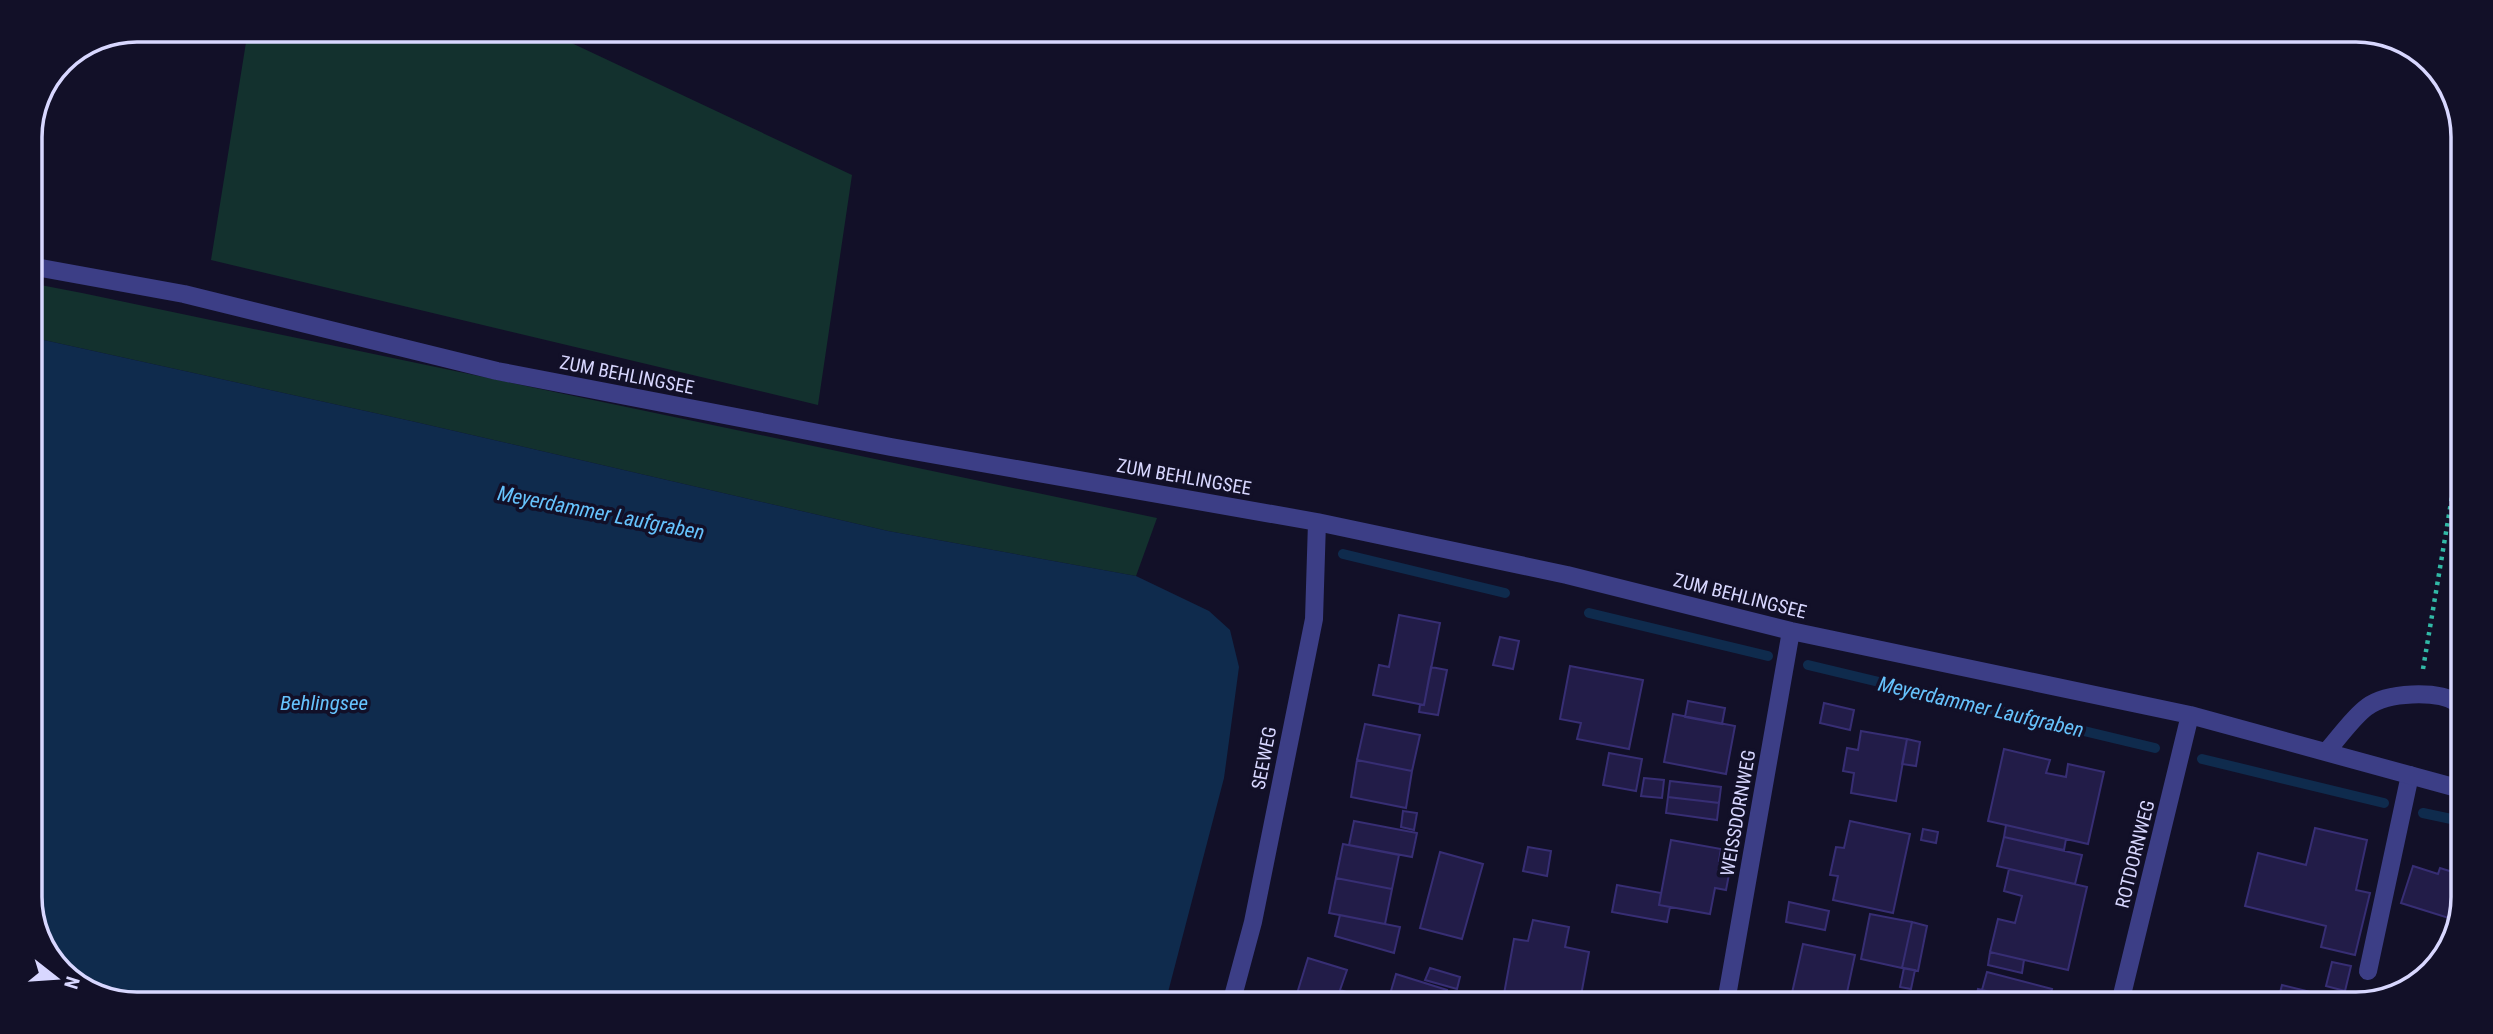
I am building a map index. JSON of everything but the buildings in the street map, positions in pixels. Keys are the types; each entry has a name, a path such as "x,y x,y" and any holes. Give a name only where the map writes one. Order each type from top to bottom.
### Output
{"street":[{"name":"ZUM BEHLINGSEE","path":"42,268 184,294 497,371 891,447 1317,522 1567,575 1791,631 2190,715 2451,786"},
{"name":"SEEWEG","path":"1234,992 1253,922 1314,619 1317,522"},
{"name":"WEISSDORNWEG","path":"1728,992 1791,631"},
{"path":"2326,752 2367,707 2389,697 2419,694 2451,698"},
{"name":"ROTDORNWEG","path":"2123,992 2190,715"},
{"path":"2368,971 2410,775"}],"path":[{"path":"2419,694 2451,503"}],"green space":[{"path":"246,42 569,42 852,175 818,405 211,260"},
{"path":"42,285 1157,518 1136,576 888,531 42,340"}],"water":[{"name":"Behlingsee","path":"42,340 888,531 1136,576 1209,611 1230,630 1239,667 1224,778 1168,992 118,990 91,980 91,943 54,943 47,928 42,903"}],"waterway":[{"name":"Meyerdammer Laufgraben","path":"1343,554 1505,593"},
{"name":"Meyerdammer Laufgraben","path":"1589,613 1768,656"},
{"name":"Meyerdammer Laufgraben","path":"1808,665 2155,748"},
{"name":"Meyerdammer Laufgraben","path":"2202,759 2384,803"},
{"name":"Meyerdammer Laufgraben","path":"2423,813 2451,819"}]}
